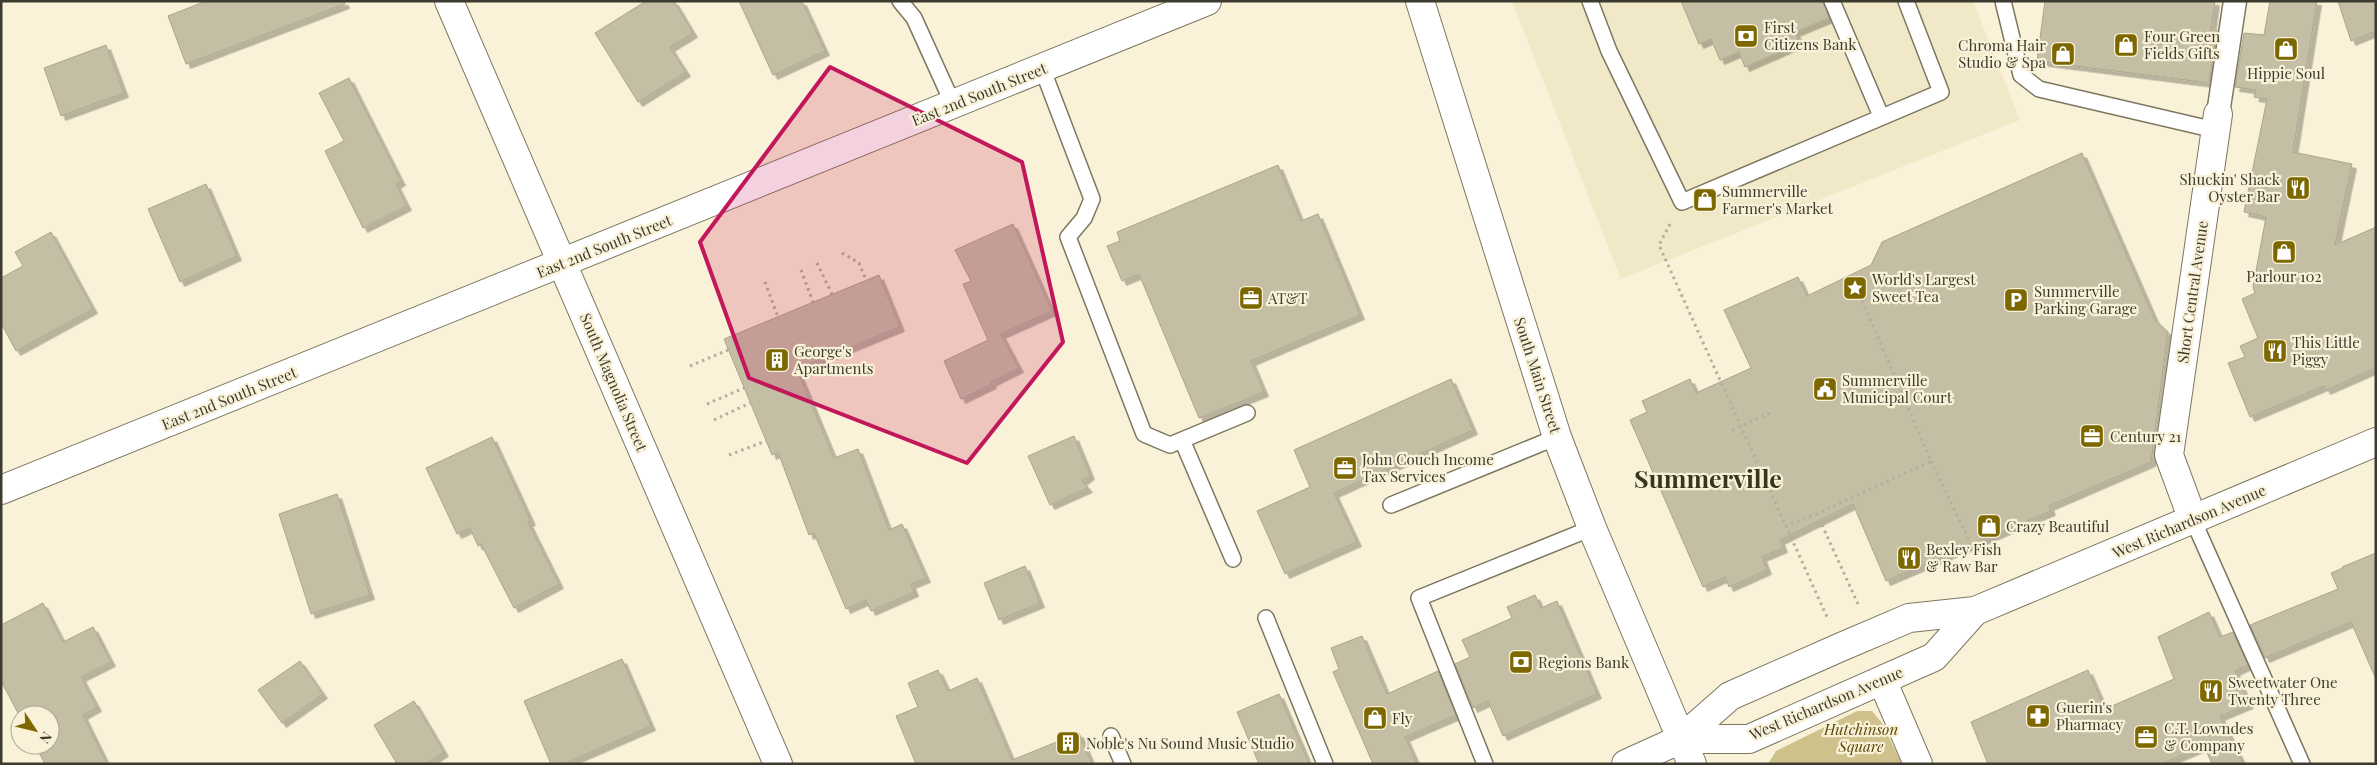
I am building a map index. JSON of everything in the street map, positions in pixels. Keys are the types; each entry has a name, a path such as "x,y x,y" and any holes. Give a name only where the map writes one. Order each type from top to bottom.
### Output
{"street":[{"name":"South Magnolia Street","path":"449,1 778,764"},
{"name":"East 2nd South Street","path":"1,490 1207,1"},
{"name":"South Main Street","path":"1420,1 1557,437 1592,528 1692,764"},
{"name":"Short Central Avenue","path":"2193,520 2169,456 2235,1"},
{"name":"West Richardson Avenue","path":"1681,739 1730,696 1872,633 1909,618 1987,606 2376,442"},
{"name":"West Richardson Avenue","path":"1681,739 1749,739 1934,657 1987,606"},
{"path":"1882,680 1918,764"},
{"path":"1626,764 1681,739"}],"lane":[{"path":"1590,1 1609,51 1682,202 1941,92 1906,1"},
{"path":"1832,1 1881,116"},
{"path":"2003,1 2021,75 2039,89 2216,122"},
{"path":"902,2 914,18 953,104"},
{"path":"1042,68 1092,199 1084,218 1068,237 1144,434 1170,445 1247,413"},
{"path":"1391,505 1557,437"},
{"path":"1182,440 1233,559"},
{"path":"2193,520 2302,764"},
{"path":"1485,764 1419,598 1592,528"},
{"path":"1266,618 1325,764"},
{"path":"1111,736 1123,764"}],"path":[{"path":"1682,202 1659,245 1841,647"},
{"path":"842,253 859,263 866,280"},
{"path":"816,263 832,294"},
{"path":"801,270 813,302"},
{"path":"765,282 778,317"},
{"path":"1862,300 1931,461 1987,606"},
{"path":"690,366 728,350"},
{"path":"707,404 744,388"},
{"path":"714,420 750,403"},
{"path":"1732,430 1772,412"},
{"path":"729,456 766,441"},
{"path":"1785,526 1817,514 1931,461"},
{"path":"1817,514 1872,633"}],"highlighted area":[{"path":"830,67 1022,162 1063,342 967,463 749,378 700,242"}],"shaded area":[{"name":"Summerville Farmer's Market","path":"1512,1 1973,1 2020,120 1621,279"}],"green space":[{"name":"Hutchinson Square","path":"1857,711 1872,711 1882,723 1902,764 1768,764 1776,751"}],"building":[{"path":"206,1 344,1 345,4 186,64 168,16"},
{"path":"646,1 674,1 693,33 670,47 686,72 638,102 595,33"},
{"path":"739,1 802,1 825,51 773,75"},
{"name":"First Citizens Bank","path":"1681,1 1823,1 1829,18 1795,32 1800,43 1745,67 1739,52 1720,60 1711,39 1699,44"},
{"name":"Four Green Fields Gifts","path":"2045,1 2215,1 2211,30 2217,30 2209,83 2037,61"},
{"path":"2270,1 2317,1 2293,152 2352,164 2335,245 2376,227 2376,368 2326,390 2324,386 2250,417 2228,363 2245,357 2240,346 2258,338 2242,299 2255,293 2253,287 2266,217 2244,212 2267,99 2254,97 2256,90 2235,87 2244,33 2264,35"},
{"path":"2338,1 2376,1 2376,31 2351,41"},
{"path":"106,45 124,93 61,116 44,68"},
{"path":"349,78 401,181 396,184 407,206 363,228 325,151 344,141 319,93"},
{"path":"2082,153 2155,320 2168,332 2151,462 2049,506 2051,511 1886,581 1853,504 1780,540 1783,548 1762,557 1767,570 1729,587 1725,577 1703,587 1630,420 1647,412 1642,401 1690,379 1696,393 1751,368 1724,310 1798,277 1807,296 1871,265 1882,242"},
{"name":"AT&T","path":"1278,165 1301,221 1318,214 1360,315 1251,361 1264,392 1199,418 1139,274 1122,281 1107,246 1120,241 1117,232"},
{"path":"206,184 237,256 180,282 148,209"},
{"path":"1013,224 1052,311 1001,334 1019,368 961,399 944,361 988,340 963,284 971,281 955,250"},
{"path":"51,232 93,309 16,351 1,323 1,278 23,266 15,252"},
{"path":"879,275 900,327 797,369 834,458 858,449 889,530 902,524 926,578 911,584 914,592 871,611 866,600 846,609 814,533 809,535 778,452 772,455 724,339"},
{"name":"John Couch Income Tax Services","path":"1451,379 1473,430 1334,493 1357,542 1285,574 1257,511 1310,487 1294,450"},
{"path":"1074,436 1090,475 1082,481 1088,488 1050,505 1028,456"},
{"path":"492,437 531,521 528,522 559,584 514,608 481,544 478,546 470,528 457,534 426,468"},
{"path":"337,494 370,595 311,614 279,514"},
{"path":"2376,553 2376,679 2351,622 2265,658 2250,625 2338,589 2331,573"},
{"path":"1025,566 1040,603 999,620 984,583"},
{"name":"Regions Bank","path":"1535,595 1541,608 1557,601 1597,694 1503,736 1488,701 1473,708 1455,664 1470,657 1462,640 1512,618 1507,607"},
{"path":"43,603 63,642 93,627 111,662 81,677 97,707 83,715 107,764 45,764 40,755 60,755 60,705 14,705 1,681 1,625"},
{"path":"2209,612 2220,637 2233,632 2248,665 2235,671 2249,704 2220,716 2243,764 2212,764 2204,746 2161,764 1988,764 1971,722 2088,670 2105,709 2174,679 2158,637"},
{"name":"Fly","path":"1362,636 1387,694 1438,671 1456,715 1405,737 1417,764 1373,764 1333,672 1339,669 1331,648"},
{"path":"622,659 651,726 563,764 551,764 524,701"},
{"path":"300,661 323,694 282,723 258,690"},
{"path":"938,670 948,691 977,678 1012,760 1079,733 1092,764 916,764 896,716 918,707 908,683"},
{"path":"1279,694 1309,764 1259,764 1237,712"},
{"path":"414,701 444,752 425,764 397,764 374,725"}],"place":[{"name":"First Citizens Bank","path":"1746,36"},
{"name":"Four Green Fields Gifts","path":"2126,45"},
{"name":"Hippie Soul","path":"2286,49"},
{"name":"Chroma Hair Studio & Spa","path":"2063,54"},
{"name":"Shuckin' Shack Oyster Bar","path":"2298,188"},
{"name":"Summerville Farmer's Market","path":"1705,200"},
{"name":"Parlour 102","path":"2284,252"},
{"name":"World's Largest Sweet Tea","path":"1855,288"},
{"name":"AT&T","path":"1251,298"},
{"name":"Summerville Parking Garage","path":"2016,300"},
{"name":"This Little Piggy","path":"2275,351"},
{"name":"George's Apartments","path":"777,360"},
{"name":"Summerville Municipal Court","path":"1825,389"},
{"name":"Century 21","path":"2092,436"},
{"name":"John Couch Income Tax Services","path":"1345,468"},
{"name":"Crazy Beautiful","path":"1989,526"},
{"name":"Bexley Fish & Raw Bar","path":"1909,558"},
{"name":"Regions Bank","path":"1521,662"},
{"name":"Sweetwater One Twenty Three","path":"2211,691"},
{"name":"Guerin's Pharmacy","path":"2038,716"},
{"name":"Fly","path":"1375,718"},
{"name":"C.T. Lowndes & Company","path":"2146,737"},
{"name":"Noble's Nu Sound Music Studio","path":"1068,743"}],"district":[{"name":"Summerville","path":"1708,477"}]}
